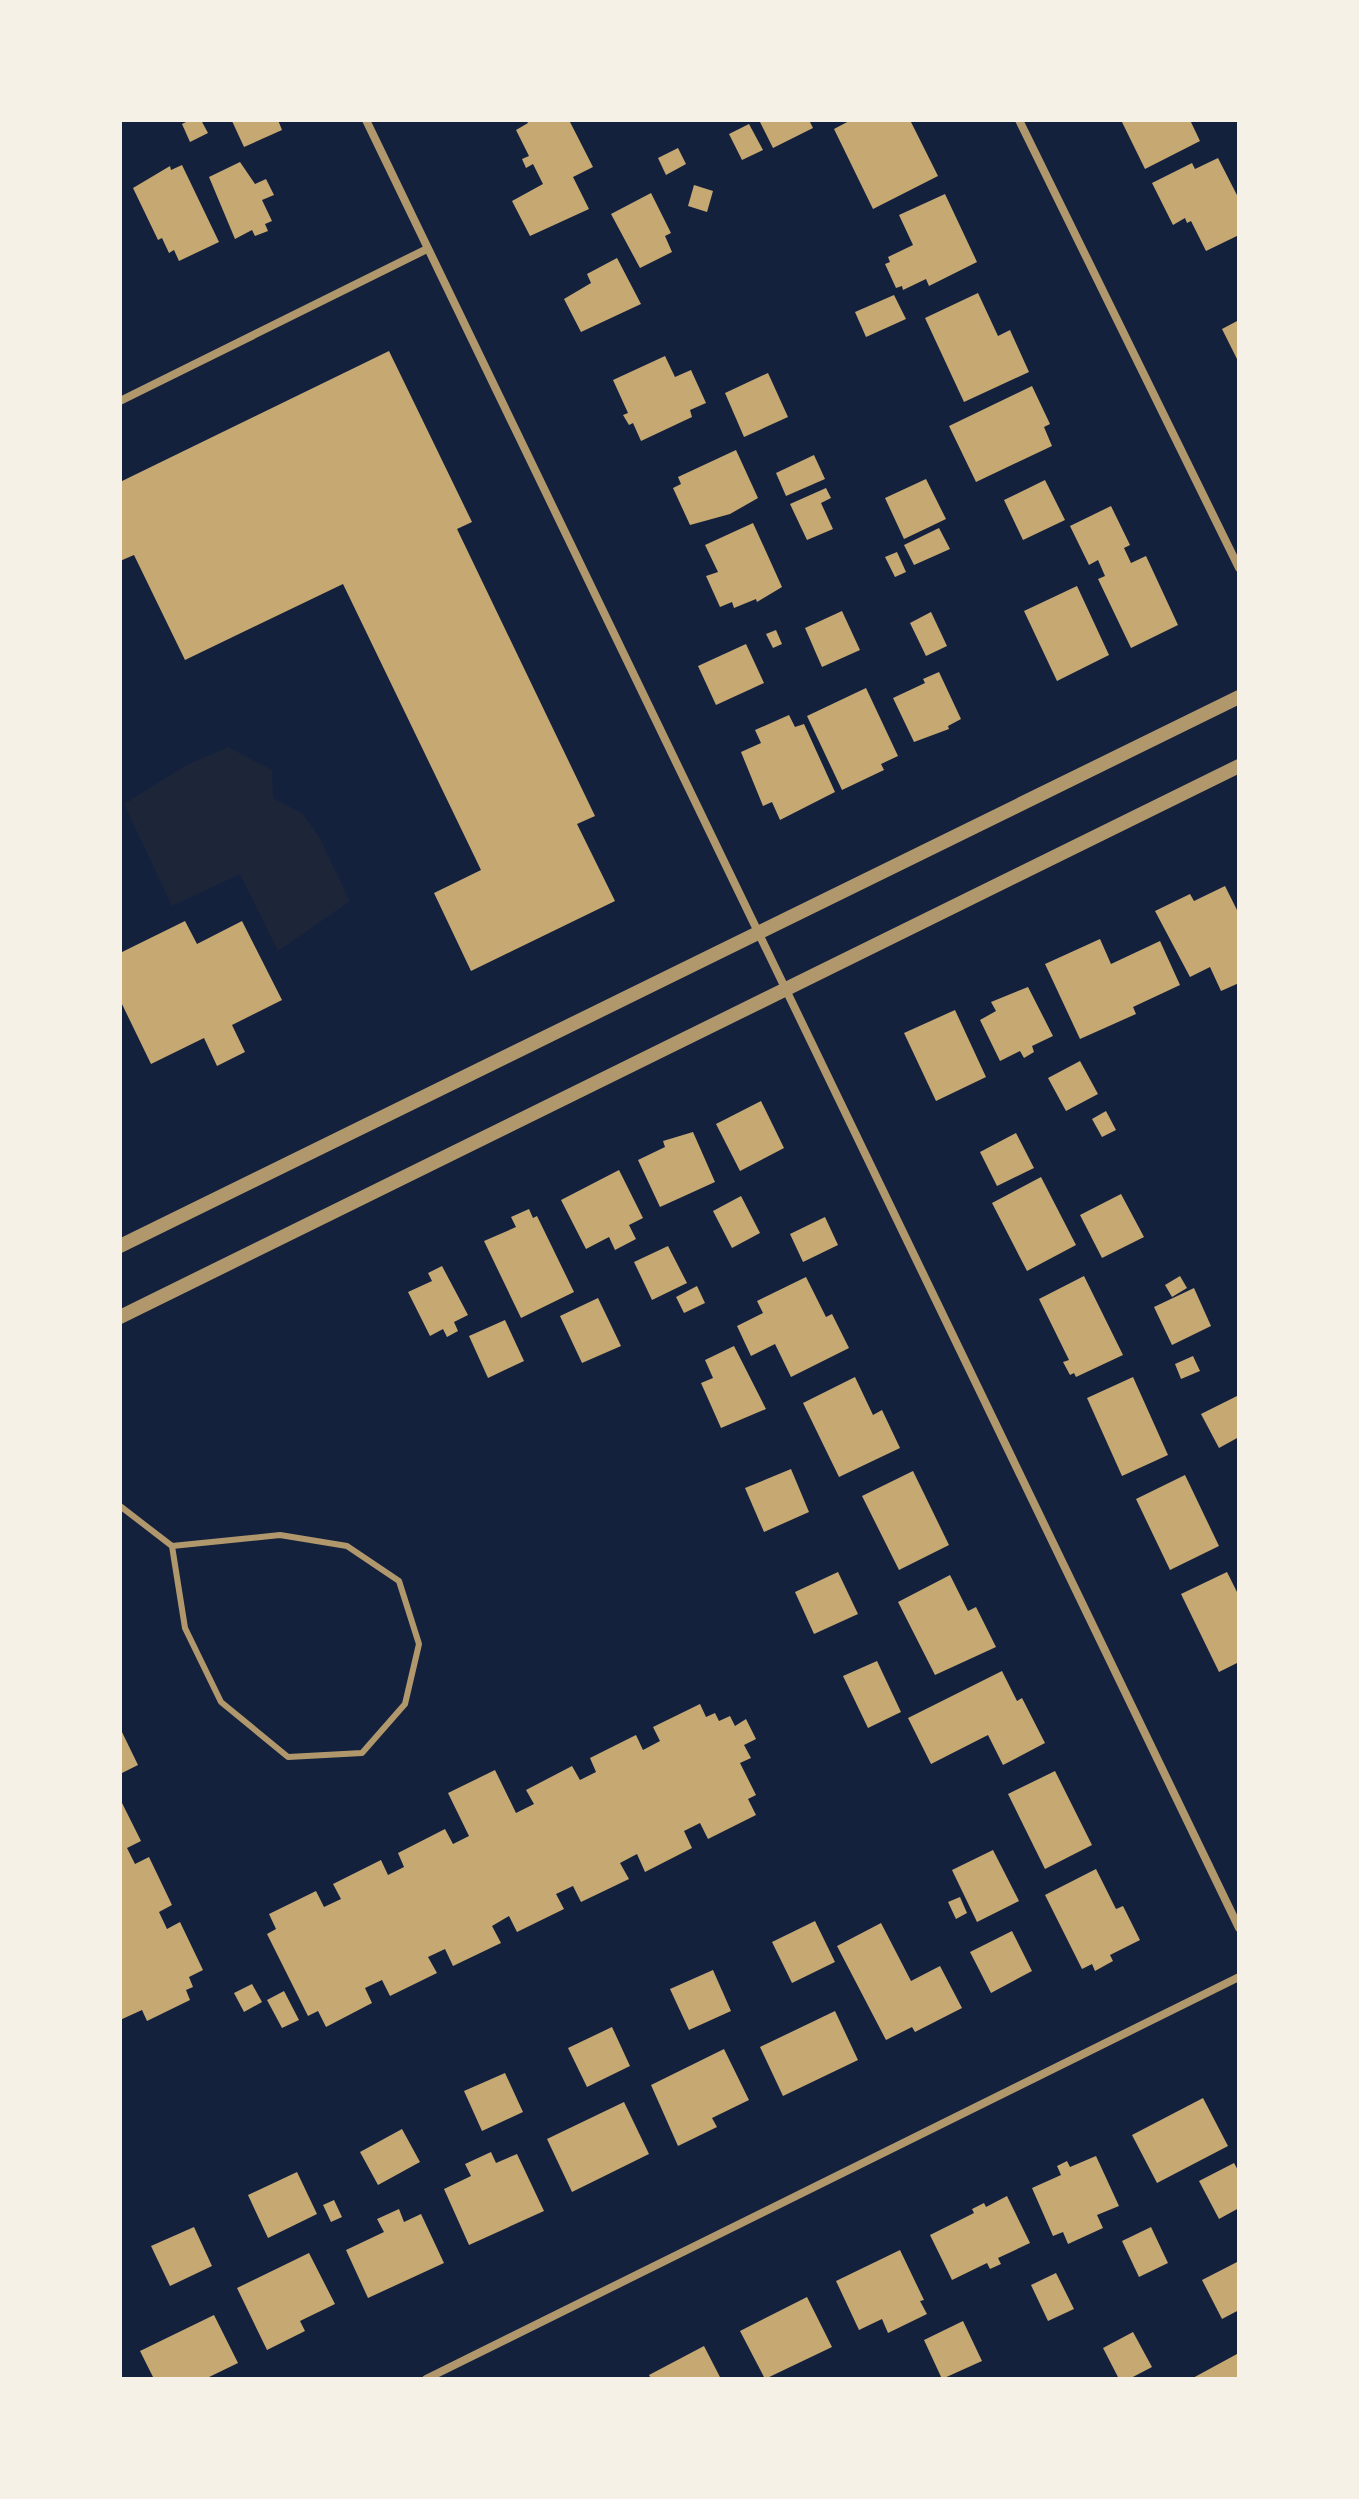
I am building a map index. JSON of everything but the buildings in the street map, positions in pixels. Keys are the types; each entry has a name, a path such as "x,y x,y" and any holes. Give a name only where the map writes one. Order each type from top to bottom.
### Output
{"street":[{"path":"366,120 1239,1928"},
{"path":"1019,120 1239,568"},
{"path":"120,401 427,249"},
{"path":"120,1246 1239,697"},
{"path":"120,1317 1239,766"},
{"path":"426,2379 1239,1977"}],"lane":[{"path":"120,1506 172,1546 280,1535 347,1546 399,1581 419,1644 405,1704 362,1753 288,1757 221,1702 185,1628 172,1546"}],"shaded area":[{"path":"228,747 272,770 273,798 303,814 318,835 350,901 278,951 240,874 172,906 124,804 185,766"}]}
